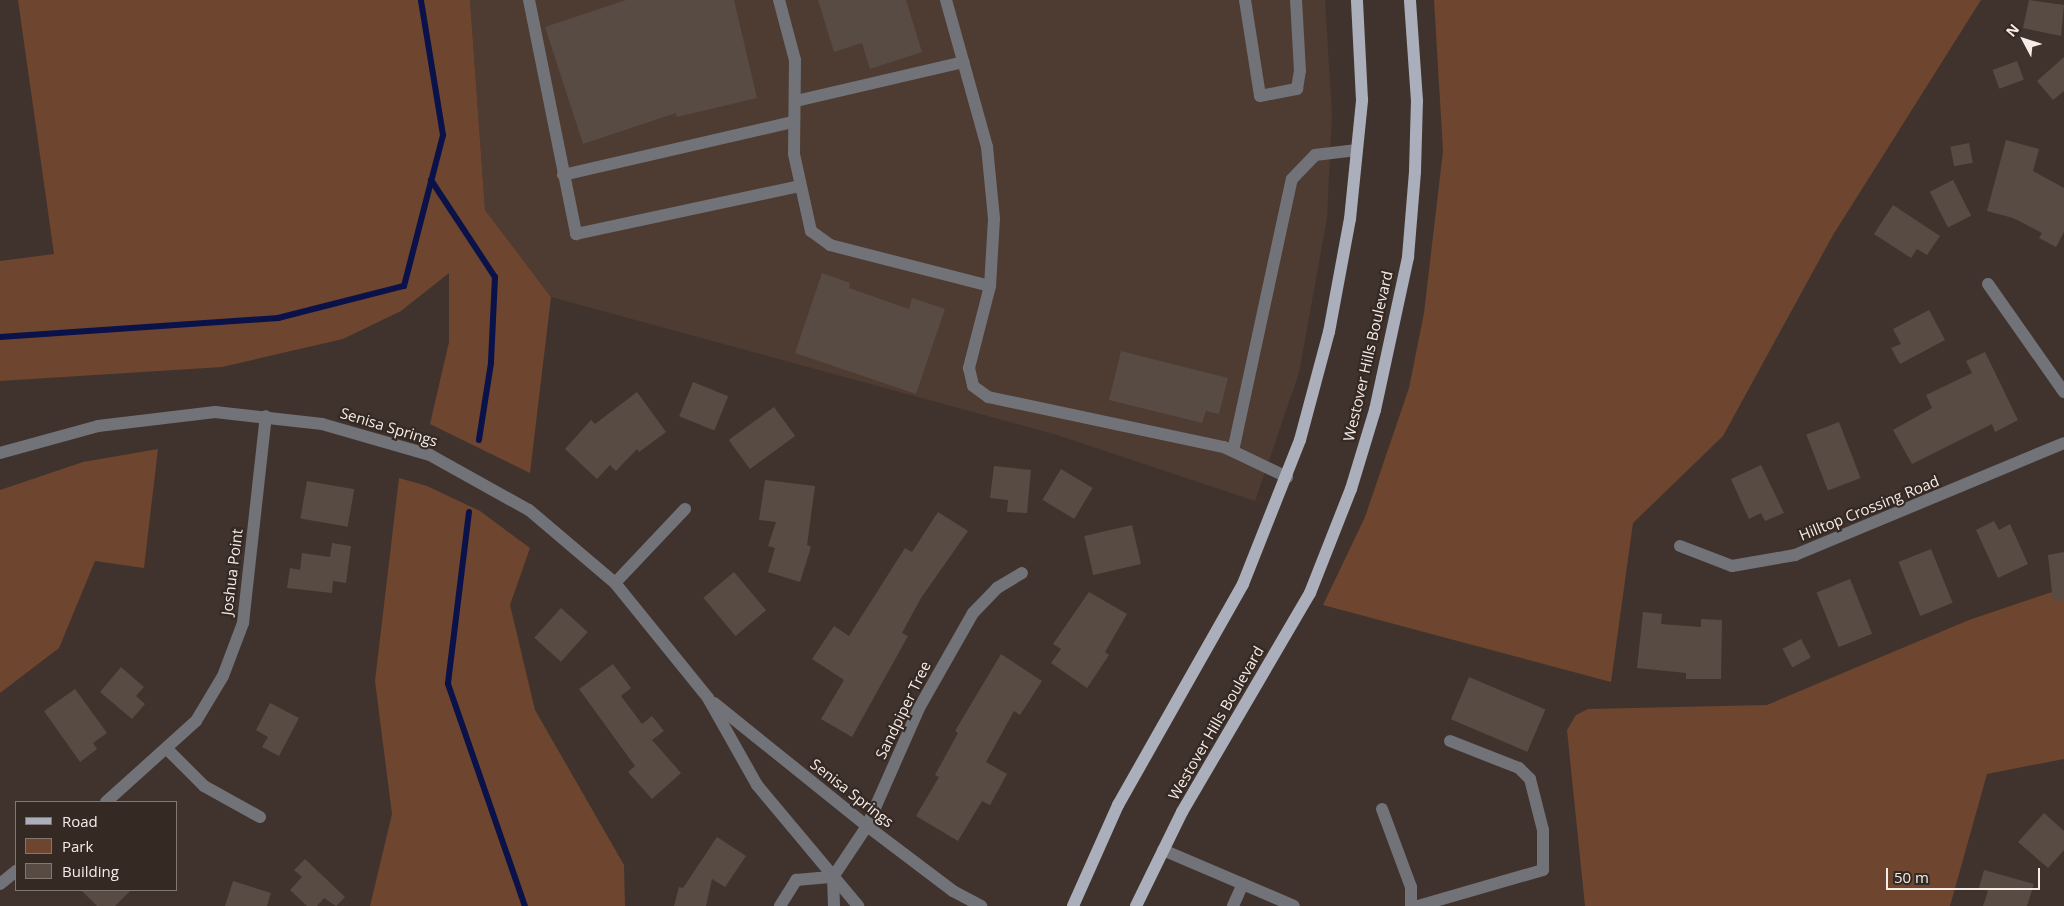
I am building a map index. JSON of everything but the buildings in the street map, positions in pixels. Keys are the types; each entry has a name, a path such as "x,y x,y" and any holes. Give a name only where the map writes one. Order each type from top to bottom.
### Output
{"main road":[{"path":"1072,906 1118,805 1243,584 1287,477 1329,332 1350,219 1362,100 1357,0"},
{"name":"Westover Hills Boulevard","path":"1136,906 1163,850 1310,593 1351,489 1375,410 1408,257 1415,181 1417,101 1410,0"}],"street":[{"path":"529,0 576,234 800,186"},
{"path":"779,0 795,60 796,101 793,122 800,186 811,231 830,245 990,286"},
{"path":"946,0 987,147 994,219 990,286 969,368 977,392 1233,451 1287,477"},
{"path":"1245,0 1260,96 1297,90 1300,71 1296,0"},
{"path":"796,101 964,62"},
{"path":"563,175 793,122"},
{"path":"1233,451 1292,179 1305,163 1325,151 1357,150"},
{"path":"1988,284 2064,392"},
{"name":"Senisa Springs","path":"0,453 98,426 160,416 215,412 266,416 322,424 430,455 529,510 615,583 708,698 757,785 858,906"},
{"name":"Joshua Point","path":"107,801 168,750 196,721 223,676 243,623 266,416"},
{"name":"Hilltop Crossing Road","path":"1680,546 1732,566 1795,555 2064,443"},
{"path":"615,583 685,509"},
{"name":"Sandpiper Tree","path":"833,878 867,826 919,708 973,613 997,588 1022,573"},
{"name":"Senisa Springs","path":"708,698 867,826 953,890 981,906"},
{"path":"1418,906 1543,870 1543,830 1530,779 1515,765 1450,741"},
{"path":"168,750 204,786 260,817"},
{"path":"1382,809 1411,887 1411,906"},
{"path":"1163,850 1294,906"},
{"path":"0,884 15,872"},
{"path":"780,906 796,880 833,878 834,906"},
{"path":"1233,906 1243,884"}],"shaded area":[{"path":"470,0 1325,0 1332,115 1327,218 1299,373 1255,501 1057,435 551,297 485,210"}],"green space":[{"path":"18,0 470,0 485,210 551,297 530,473 430,424 449,342 449,273 401,311 343,339 222,367 0,381 0,261 54,254"},
{"path":"1434,0 1981,0 1833,235 1723,436 1633,523 1611,682 1323,605 1365,517 1409,388 1424,313 1443,151"},
{"path":"158,449 144,568 95,561 59,648 0,693 0,490 83,462"},
{"path":"399,478 427,486 480,511 530,548 510,605 535,710 624,865 625,906 370,906 392,814 375,681"},
{"path":"2064,588 2064,759 1987,774 1950,906 1585,906 1567,730 1576,715 1588,709 1767,705 1969,620"}],"waterway":[{"path":"0,337 278,318 404,286 443,135 421,0"},
{"path":"431,180 495,277 491,363 479,440"},
{"path":"469,512 448,684 525,906"}]}
